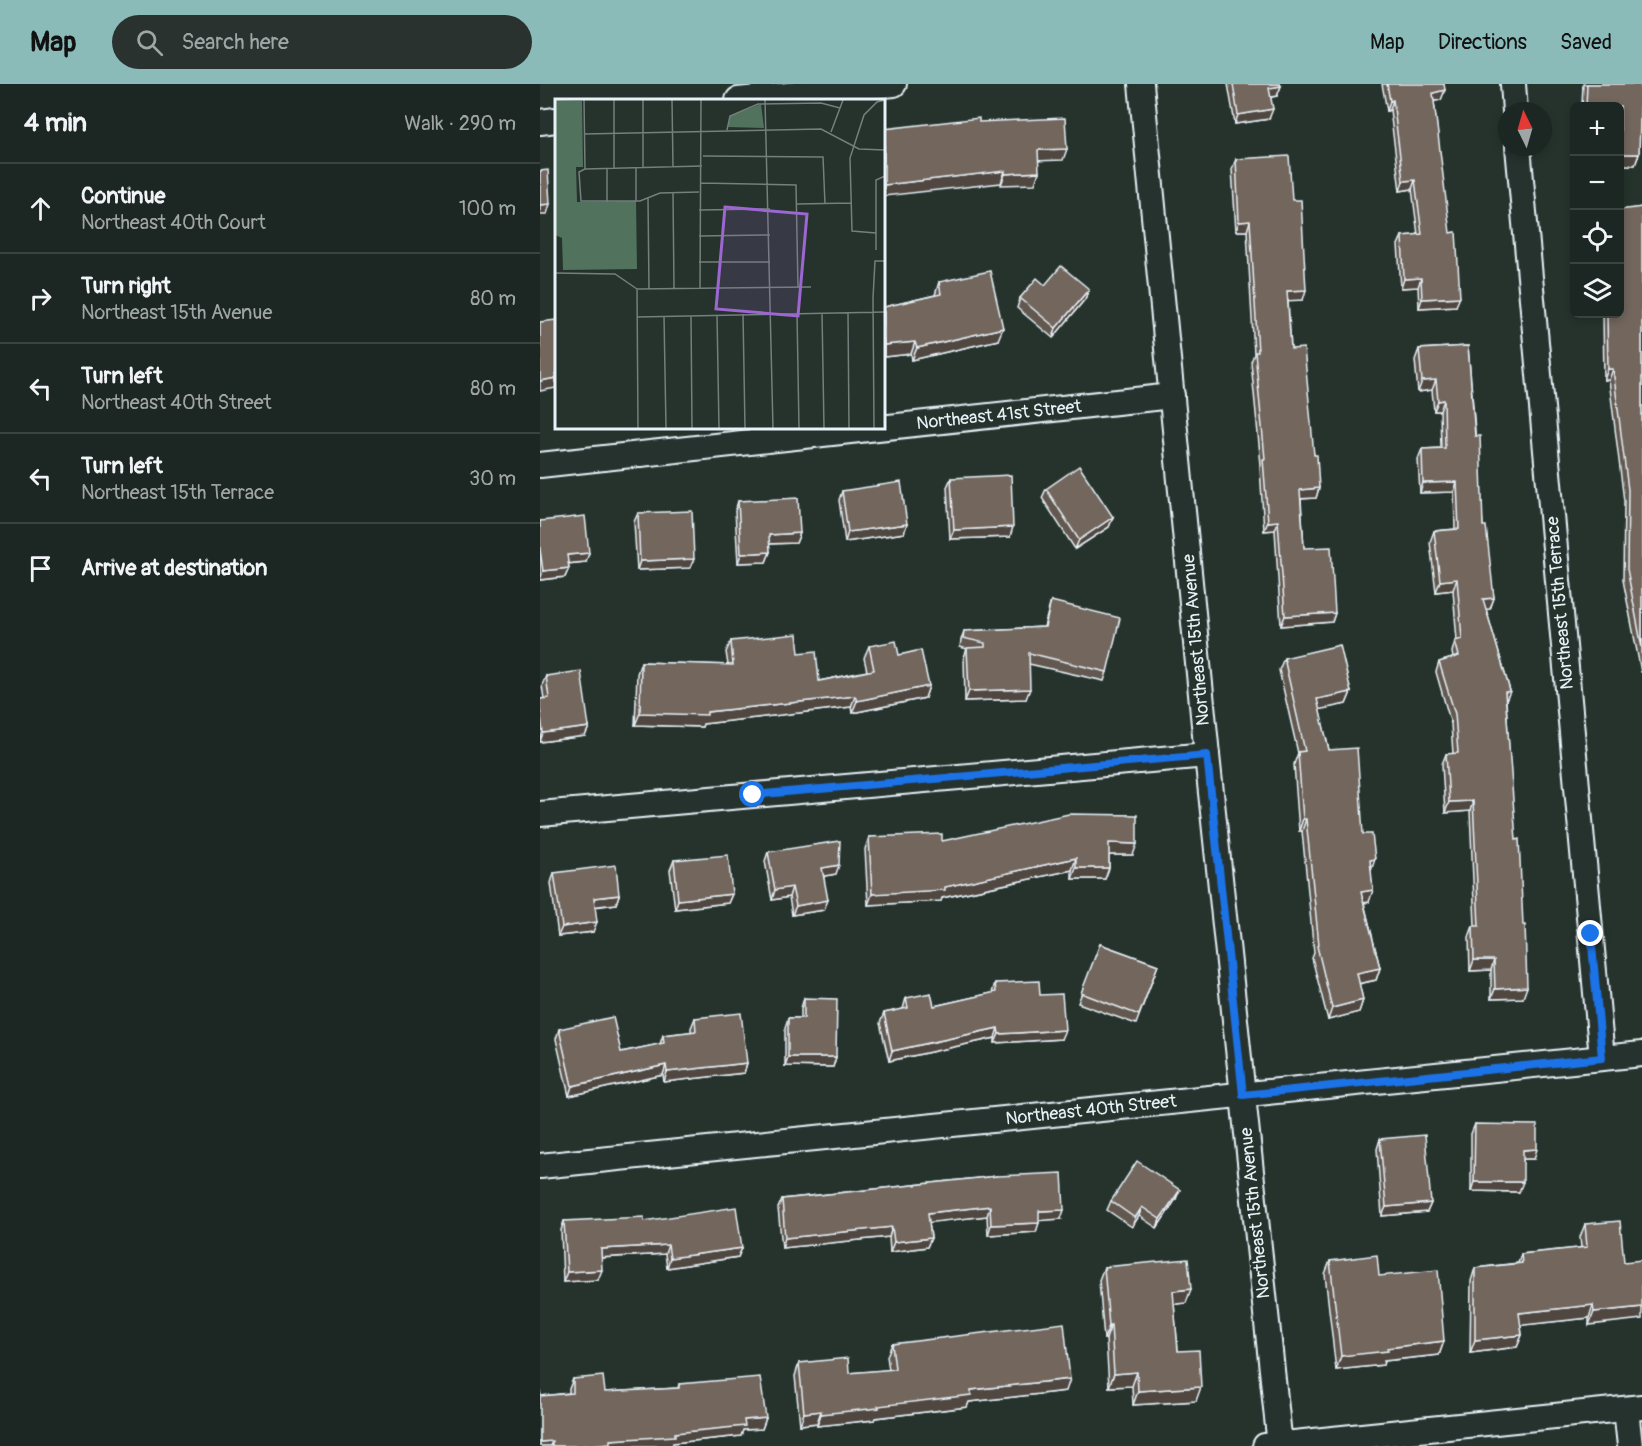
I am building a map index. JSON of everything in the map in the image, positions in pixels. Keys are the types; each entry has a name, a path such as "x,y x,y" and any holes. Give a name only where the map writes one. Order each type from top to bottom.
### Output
{"street":[{"path":"748,99 894,84"},
{"name":"Northeast 15th Avenue","path":"1141,84 1243,1095 1275,1445"},
{"path":"1513,84 1514,102"},
{"path":"540,122 555,120"},
{"name":"Northeast 15th Terrace","path":"1519,156 1602,1058"},
{"name":"Northeast 41st Street","path":"885,427 1172,396"},
{"name":"Northeast 41st Street","path":"540,465 870,429"},
{"path":"540,814 1207,755"},
{"name":"Northeast 40th Street","path":"540,1166 1642,1054"},
{"path":"1275,1445 1634,1408 1630,1446"}],"building":[{"path":"1233,84 1280,84 1281,86 1269,88 1273,109 1238,115"},
{"path":"1387,84 1444,84 1445,90 1433,93 1450,233 1456,232 1460,297 1422,299 1421,278 1404,279 1402,236 1422,234 1415,180 1403,181 1393,100 1390,101"},
{"path":"1587,84 1641,84 1639,154 1624,154 1624,102 1586,102"},
{"path":"979,118 979,122 1065,118 1067,149 1038,150 1039,172 1005,174 1005,171 885,185 885,129"},
{"path":"1289,156 1292,200 1301,200 1306,290 1287,291 1291,349 1304,348 1319,488 1300,490 1304,548 1331,547 1335,613 1285,616 1278,521 1268,522 1263,459 1265,459 1255,352 1258,352 1250,221 1239,222 1236,159"},
{"path":"548,170 550,204 540,205 540,171"},
{"path":"1642,207 1642,648 1627,569 1628,490 1613,369 1608,369 1607,318 1624,318 1624,209"},
{"path":"1061,266 1089,289 1056,328 1020,298 1037,278 1045,285"},
{"path":"990,271 1003,328 917,348 915,342 885,345 885,307 941,294 939,282"},
{"path":"555,320 555,378 540,381 540,322"},
{"path":"1468,346 1475,436 1480,436 1483,526 1486,526 1494,598 1483,599 1510,691 1505,692 1516,840 1519,839 1527,987 1495,989 1494,960 1474,960 1473,926 1479,926 1473,801 1449,802 1446,754 1458,753 1455,714 1439,662 1459,656 1455,641 1462,639 1457,579 1440,581 1434,531 1459,529 1457,482 1423,483 1422,449 1445,448 1444,400 1438,401 1436,380 1422,381 1419,349"},
{"path":"1079,466 1113,517 1079,540 1046,489"},
{"path":"1011,475 1013,527 954,530 951,478"},
{"path":"901,482 907,524 848,532 842,491"},
{"path":"798,498 800,533 769,535 770,552 741,554 738,501"},
{"path":"692,511 694,559 640,561 638,513"},
{"path":"585,516 589,553 567,555 569,568 543,571 540,521"},
{"path":"1051,601 1120,618 1107,672 1029,653 1030,689 969,691 967,648 985,647 985,643 963,638 964,631 1045,627"},
{"path":"797,634 799,653 816,651 819,681 874,670 869,646 896,641 899,655 921,650 929,686 857,701 855,696 707,712 707,715 640,713 641,662 733,665 731,641"},
{"path":"1340,645 1351,692 1317,699 1329,750 1357,748 1363,834 1372,834 1375,859 1370,860 1373,890 1361,892 1380,968 1357,973 1363,1000 1332,1008 1317,946 1319,945 1306,819 1303,819 1298,752 1305,751 1284,658"},
{"path":"581,671 589,727 543,733 540,699 549,698 546,676"},
{"path":"1069,814 1137,815 1137,844 1109,843 1109,868 1076,868 1076,858 945,887 945,890 872,894 869,837 942,834 942,841"},
{"path":"840,841 839,865 822,868 828,900 796,906 792,887 775,890 768,852"},
{"path":"728,855 732,894 678,900 674,860"},
{"path":"616,865 619,895 594,898 597,922 562,927 554,873"},
{"path":"1100,944 1158,965 1139,1015 1081,993"},
{"path":"1039,981 1040,995 1062,994 1065,1030 999,1034 998,1028 892,1051 884,1013 908,1008 906,998 931,993 934,1006 996,992 995,983"},
{"path":"804,998 837,999 836,1057 788,1057 788,1018 804,1018"},
{"path":"741,1013 747,1063 667,1072 666,1065 572,1086 559,1029 613,1017 621,1052 664,1043 663,1035 696,1031 695,1018"},
{"path":"1475,1124 1537,1125 1537,1149 1523,1150 1523,1182 1474,1182"},
{"path":"1425,1135 1431,1203 1386,1207 1380,1139"},
{"path":"1137,1161 1180,1190 1160,1219 1142,1207 1135,1218 1111,1201"},
{"path":"1062,1173 1064,1210 1039,1211 1039,1223 991,1225 990,1206 928,1213 931,1238 894,1242 892,1227 785,1238 782,1199 997,1176"},
{"path":"736,1207 742,1248 670,1258 668,1245 601,1249 602,1270 567,1272 564,1221 644,1217 644,1221"},
{"path":"1620,1221 1624,1262 1642,1260 1642,1307 1594,1312 1593,1305 1519,1313 1522,1335 1475,1340 1475,1268 1522,1263 1521,1254 1587,1247 1585,1224"},
{"path":"1377,1255 1379,1276 1438,1270 1444,1341 1387,1348 1388,1351 1341,1356 1330,1261"},
{"path":"1188,1259 1191,1289 1173,1291 1178,1351 1199,1350 1201,1387 1138,1391 1137,1372 1114,1374 1104,1267"},
{"path":"1064,1323 1070,1379 971,1390 971,1395 878,1406 879,1408 821,1414 821,1411 804,1413 799,1363 848,1358 849,1373 895,1369 892,1344"},
{"path":"603,1376 605,1392 679,1388 679,1384 760,1377 766,1418 744,1420 745,1426 675,1433 675,1436 610,1440 610,1443 552,1446 552,1441 540,1442 540,1391 541,1396 573,1393 573,1379"}],"route":[{"path":"753,795 1207,755 1243,1095 1602,1058 1591,934"}]}
